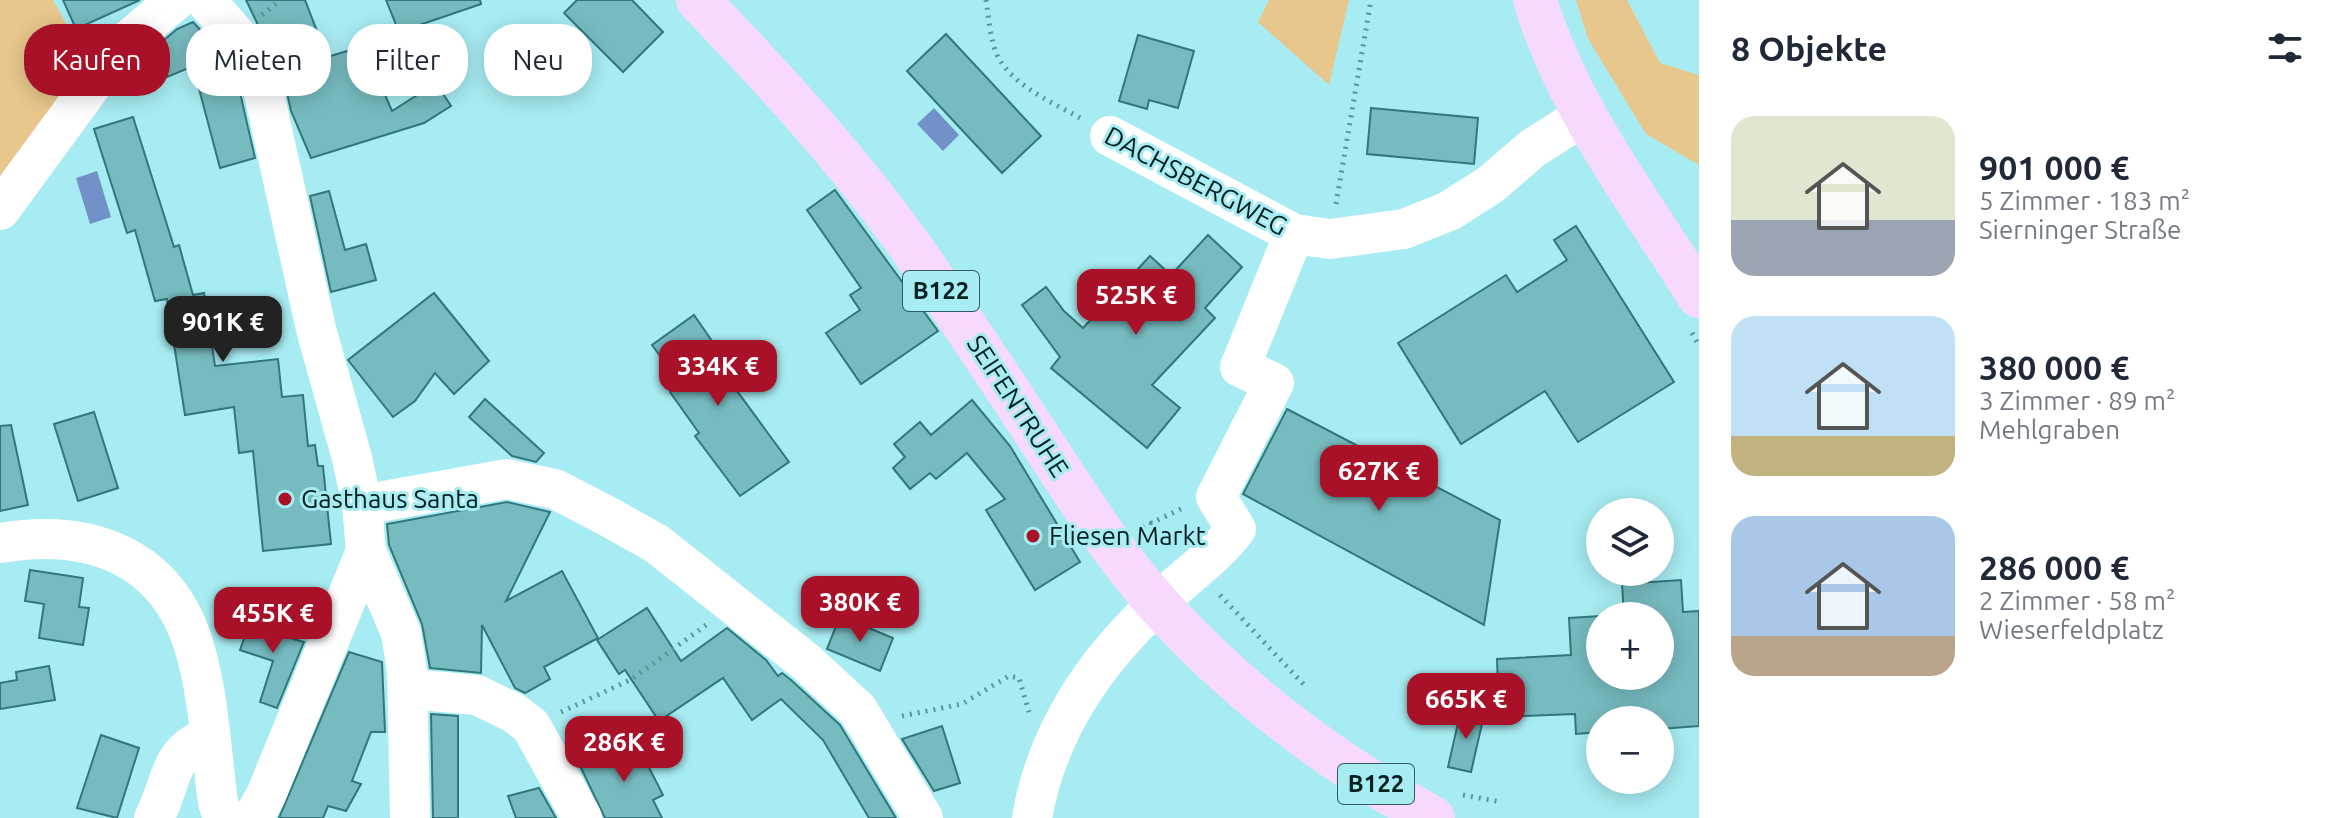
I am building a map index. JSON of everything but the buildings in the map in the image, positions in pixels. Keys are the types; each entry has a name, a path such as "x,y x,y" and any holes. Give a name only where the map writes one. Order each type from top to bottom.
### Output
{"main road":[{"name":"SEIFENTRUHE","path":"698,0 818,128 880,205 1114,548 1157,603 1210,657 1299,707"},
{"path":"1535,0 1561,66 1585,115 1699,296"},
{"name":"B122","path":"1299,707 1366,778 1445,806"}],"street":[{"path":"0,210 118,49 176,0"},
{"path":"205,0 237,36 263,89 312,314 362,505 366,551 401,633 408,680 410,818"},
{"path":"1032,818 1046,761 1063,722 1092,675 1157,603 1236,529 1216,497 1274,383 1240,367 1312,237 1404,229 1449,211 1490,185 1533,148 1585,115"},
{"name":"DACHSBERGWEG","path":"1110,136 1312,237"},
{"path":"362,505 477,482 531,482 555,489 657,544 806,662 866,720 923,818"},
{"path":"0,543 53,537 84,540 114,550 143,568 181,614 193,643 223,818"},
{"path":"253,818 266,795 366,551"},
{"path":"408,680 477,695 514,713 531,726 587,816"},
{"path":"154,818 180,754 191,744 209,737"}],"path":[{"name":"DACHSBERGWEG","path":"986,0 994,45 1007,70 1027,87 1110,136"},
{"path":"1312,237 1371,0"},
{"path":"1114,548 1150,522 1184,507 1195,495"},
{"path":"1150,522 1195,568 1299,707"},
{"path":"531,726 632,679 733,604"},
{"path":"866,720 962,704 1009,676 1019,678 1032,714"},
{"path":"1445,806 1501,802"}],"shaded area":[{"path":"0,0 53,0 66,24 24,24 24,96 68,96 0,179"},
{"path":"1269,0 1349,0 1329,85 1258,22"},
{"path":"1576,0 1627,0 1660,63 1699,75 1699,165 1646,134 1588,39"}],"water":[{"path":"934,108 959,135 943,151 917,124"},
{"path":"97,171 111,217 90,224 76,178"}],"place":[{"name":"Gasthaus Santa","path":"285,499"},
{"name":"Fliesen Markt","path":"1033,536"}]}
